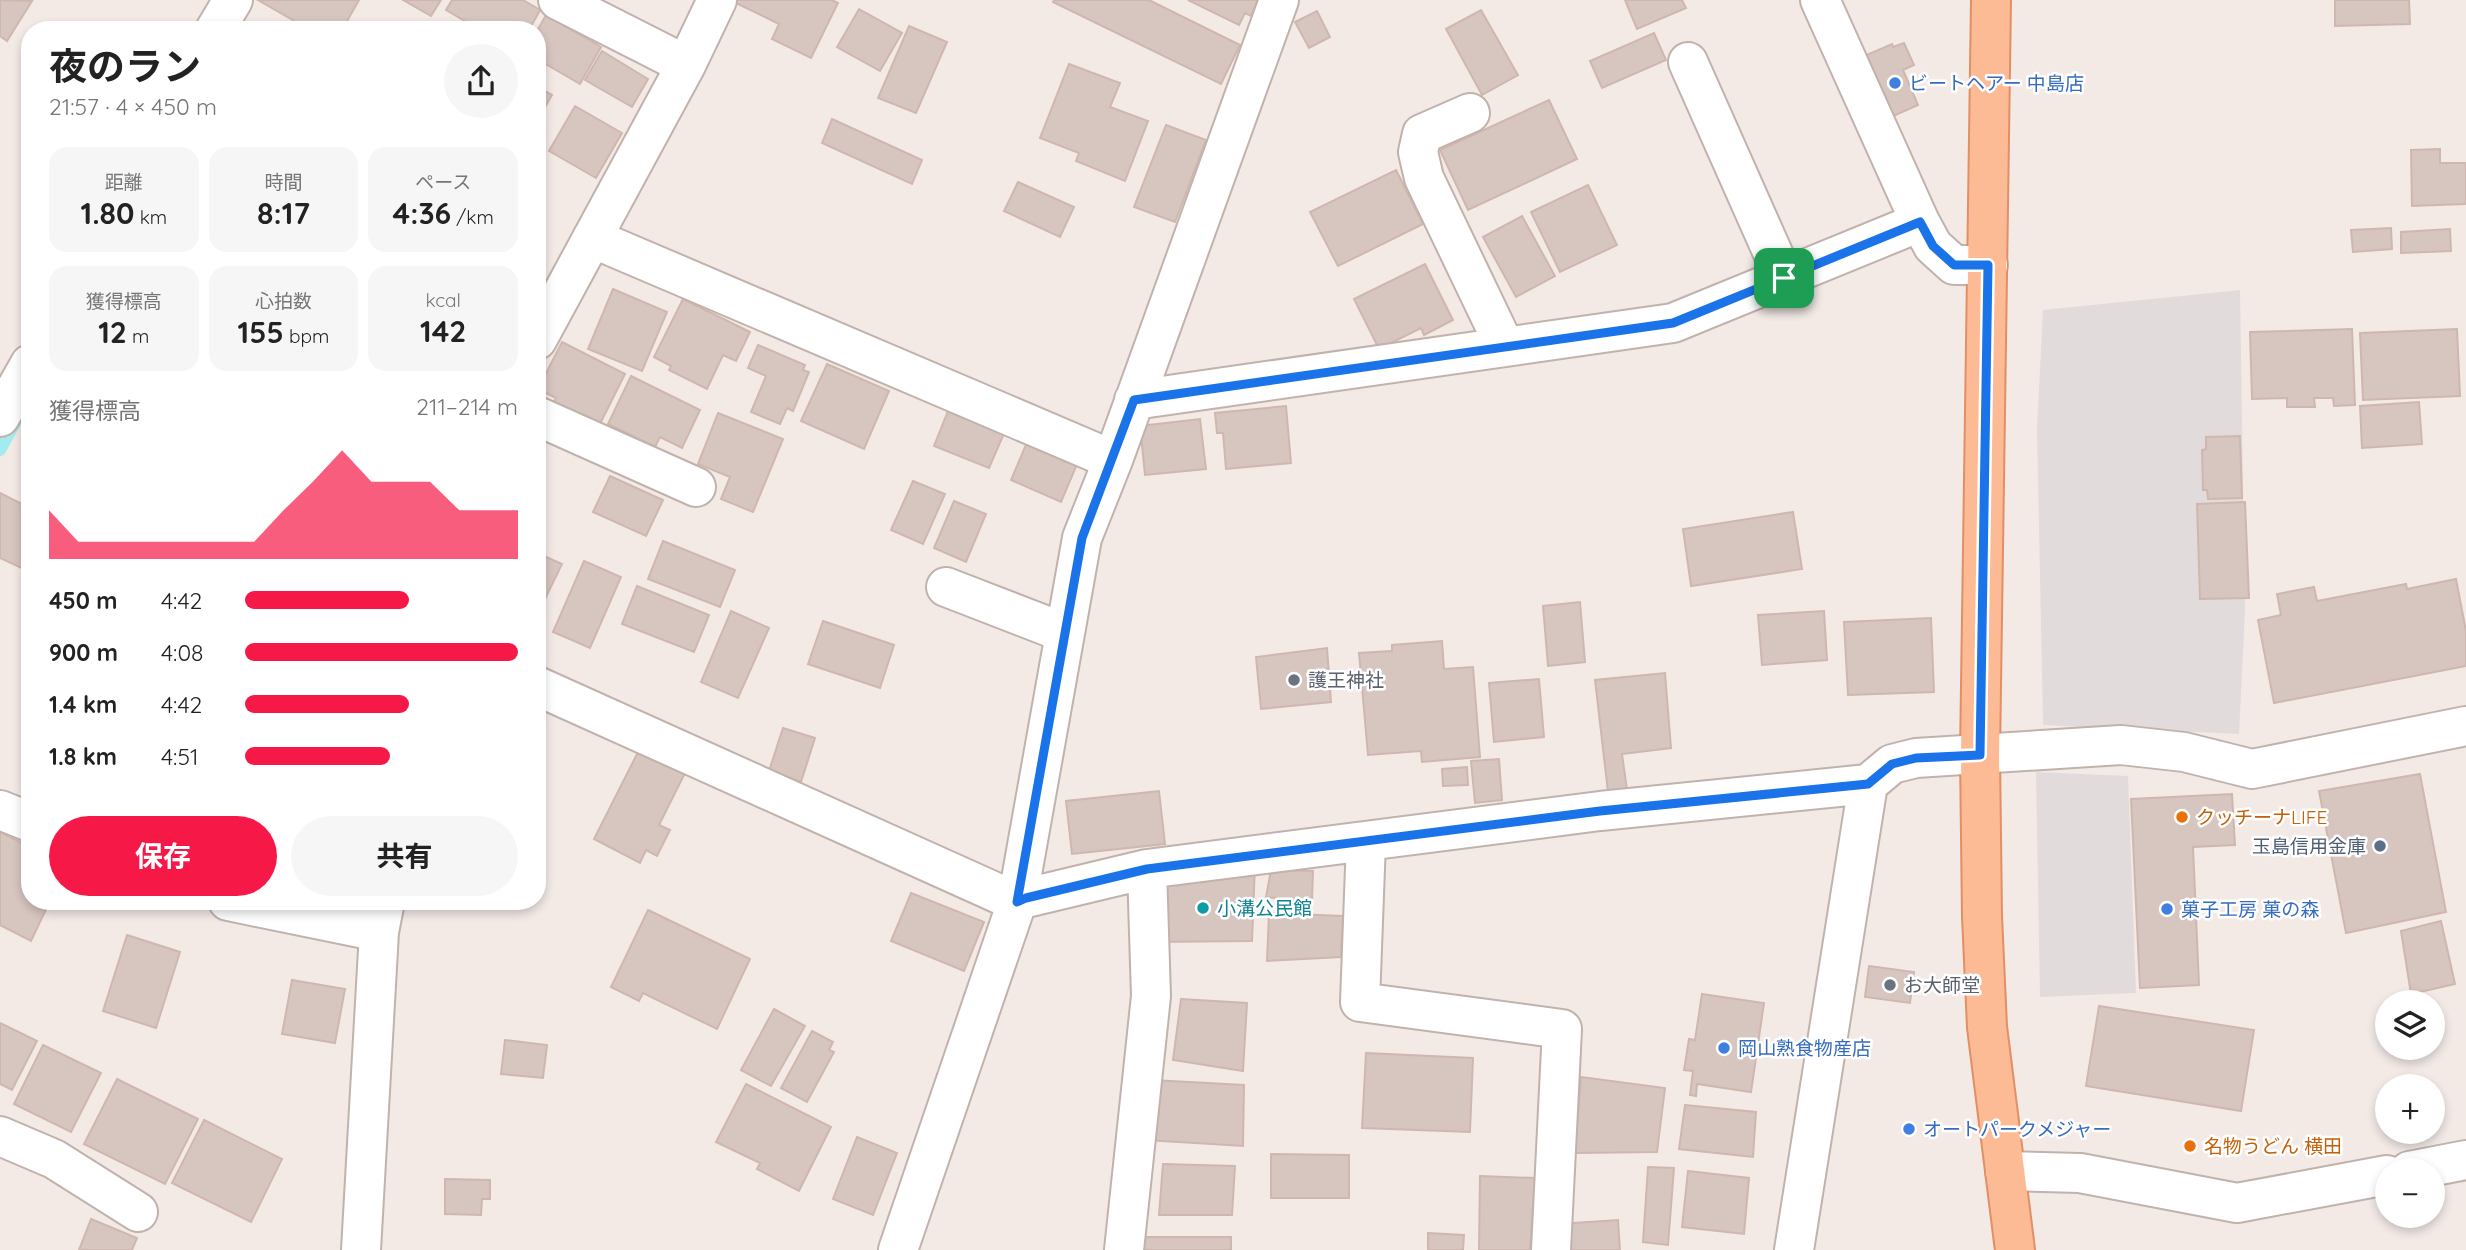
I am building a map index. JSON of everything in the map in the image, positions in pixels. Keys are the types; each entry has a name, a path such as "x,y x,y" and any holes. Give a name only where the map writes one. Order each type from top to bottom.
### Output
{"main road":[{"path":"1991,0 1980,755 1982,915 1987,1027 2015,1250"}],"street":[{"path":"220,21 233,0"},
{"path":"558,0 686,65"},
{"path":"546,323 686,65 717,0"},
{"path":"898,1250 1017,902 1082,538 1279,0"},
{"path":"1820,0 1933,246 1954,265 1988,265"},
{"path":"1688,62 1784,278"},
{"path":"1470,113 1422,134 1418,152 1424,178 1505,347"},
{"path":"1134,400 1673,323 1920,222"},
{"path":"592,238 1112,460"},
{"path":"0,418 21,380"},
{"path":"546,420 696,487"},
{"path":"946,587 1065,633"},
{"path":"546,690 1017,902 1147,869 1696,800 1868,784 1892,764 1916,758 2121,746 2184,752 2252,769 2466,726"},
{"path":"1783,1248 1868,784"},
{"path":"0,810 21,818"},
{"path":"1366,841 1360,1002 1562,1029 1552,1250"},
{"path":"1124,1250 1151,996 1147,869"},
{"path":"315,910 382,917 361,1250"},
{"path":"0,1136 54,1159 138,1212"},
{"path":"2445,1164 2466,1160"},
{"path":"2005,1171 2080,1173 2237,1203 2375,1177"}],"shaded area":[{"path":"2240,290 2245,611 2239,734 2043,725 2037,428 2043,310"},
{"path":"2036,772 2128,776 2136,993 2040,997"}],"building":[{"path":"0,0 32,1 7,41 0,36"},
{"path":"258,0 359,0 347,21 294,21"},
{"path":"403,0 441,0 431,16"},
{"path":"452,0 523,0 540,10 534,21 465,21 446,10"},
{"path":"737,0 832,0 838,3 811,58 772,39 779,24 736,3"},
{"path":"1149,0 1240,45 1221,84 1053,2"},
{"path":"1188,0 1258,0 1251,16 1245,13 1239,25"},
{"path":"1625,0 1682,0 1686,8 1637,29"},
{"path":"2335,0 2409,0 2410,24 2335,26"},
{"path":"859,9 902,33 880,71 837,47"},
{"path":"1481,10 1518,75 1482,95 1446,29"},
{"path":"1317,11 1330,37 1309,48 1295,22"},
{"path":"546,15 601,47 580,84 546,64 546,21 543,21"},
{"path":"909,26 947,42 916,113 878,98"},
{"path":"1654,33 1666,60 1602,88 1590,61"},
{"path":"1904,43 1914,65 1903,70 1918,105 1889,118 1862,57 1892,44 1893,47"},
{"path":"602,51 648,79 632,107 585,80"},
{"path":"1069,64 1120,83 1110,107 1148,121 1125,181 1076,161 1079,153 1040,138"},
{"path":"546,92 552,95 546,105"},
{"path":"1549,100 1577,159 1468,210 1440,150"},
{"path":"575,106 622,133 596,178 549,151"},
{"path":"832,119 922,160 912,184 822,143"},
{"path":"1166,125 1206,140 1175,222 1134,207"},
{"path":"2440,149 2440,163 2466,163 2466,204 2412,206 2411,150"},
{"path":"1396,170 1423,224 1338,266 1310,212"},
{"path":"1018,182 1074,207 1060,237 1004,211"},
{"path":"1588,185 1617,245 1560,272 1531,212"},
{"path":"1522,216 1555,276 1516,297 1483,237"},
{"path":"2391,228 2392,249 2353,252 2351,230"},
{"path":"2450,229 2451,251 2401,253 2401,232"},
{"path":"1425,264 1453,320 1424,335 1421,328 1379,349 1354,299"},
{"path":"613,289 667,312 642,371 588,349"},
{"path":"683,299 750,332 736,361 723,355 707,389 669,370 671,366 654,357"},
{"path":"2352,329 2355,405 2334,406 2333,398 2314,398 2315,407 2287,407 2287,398 2252,399 2250,332"},
{"path":"2457,329 2460,396 2363,400 2360,333"},
{"path":"562,342 625,374 599,426 553,403 556,398 546,393 546,373"},
{"path":"758,345 805,365 803,370 809,372 793,411 787,408 780,424 751,412 766,376 748,368"},
{"path":"827,364 889,391 864,449 801,421"},
{"path":"631,376 700,410 682,448 660,437 655,447 608,424"},
{"path":"2419,402 2422,444 2362,448 2360,406"},
{"path":"950,406 1006,429 989,468 934,446"},
{"path":"1286,406 1291,463 1226,469 1223,433 1217,433 1215,413"},
{"path":"718,413 783,439 753,512 721,499 730,477 698,464"},
{"path":"1200,419 1206,469 1145,475 1140,426"},
{"path":"2240,436 2242,498 2208,499 2207,490 2203,490 2202,450 2206,449 2206,437"},
{"path":"1028,440 1078,462 1061,502 1011,480"},
{"path":"610,476 663,500 646,536 593,512"},
{"path":"913,481 945,494 923,544 891,530"},
{"path":"0,493 21,504 21,568 0,558"},
{"path":"954,501 986,514 966,562 934,548"},
{"path":"2245,502 2249,598 2200,599 2197,504"},
{"path":"1793,512 1802,569 1691,586 1683,529"},
{"path":"663,541 735,570 720,607 648,579"},
{"path":"546,557 562,564 546,597"},
{"path":"584,561 621,577 590,648 553,632"},
{"path":"2456,579 2466,631 2466,666 2274,703 2258,620 2281,615 2277,594 2314,587 2317,601 2406,584 2407,589"},
{"path":"637,586 709,615 694,652 622,624"},
{"path":"1580,602 1585,662 1548,666 1543,606"},
{"path":"731,611 769,628 738,698 701,682"},
{"path":"1824,611 1827,660 1762,665 1758,615"},
{"path":"1931,618 1934,692 1848,695 1844,622"},
{"path":"823,621 894,645 880,688 808,664"},
{"path":"1442,641 1444,669 1473,667 1480,757 1422,762 1421,751 1368,755 1359,653 1392,651 1392,645"},
{"name":"護王神社","path":"1327,648 1331,702 1261,709 1256,657"},
{"path":"1665,673 1671,748 1622,754 1627,790 1608,792 1595,680"},
{"path":"1539,679 1544,737 1494,742 1489,683"},
{"path":"783,728 815,738 801,782 769,771"},
{"path":"639,750 685,773 659,825 670,830 657,856 646,850 640,863 594,839"},
{"path":"1499,759 1502,800 1475,803 1471,761"},
{"path":"1467,767 1468,785 1443,786 1442,769"},
{"path":"2420,774 2446,912 2346,933 2319,791"},
{"path":"1159,791 1165,844 1072,854 1066,801"},
{"path":"2232,794 2235,845 2193,847 2199,985 2140,988 2131,799"},
{"path":"0,832 21,842 21,910 46,910 31,941 0,925"},
{"name":"小溝公民館","path":"1255,864 1252,941 1151,942 1153,876"},
{"path":"1271,870 1313,871 1312,902 1266,897"},
{"path":"911,893 984,922 964,971 891,941"},
{"path":"648,910 750,959 717,1029 643,993 639,1001 611,987"},
{"path":"1269,913 1343,916 1341,957 1267,961"},
{"path":"2441,921 2455,984 2429,990 2410,990 2401,931"},
{"path":"127,935 180,952 156,1028 103,1011"},
{"name":"お大師堂","path":"1869,966 1914,972 1910,1003 1865,997"},
{"path":"292,980 345,989 335,1043 282,1034"},
{"path":"1702,994 1764,1003 1751,1092 1697,1084 1696,1096 1690,1095 1693,1071 1684,1070 1689,1039 1695,1040"},
{"path":"1181,999 1247,1003 1243,1071 1173,1060"},
{"path":"2099,1006 2254,1030 2241,1111 2086,1086"},
{"path":"774,1009 805,1026 771,1086 741,1070"},
{"path":"0,1023 37,1041 12,1090 0,1084"},
{"path":"812,1031 833,1042 829,1050 834,1052 807,1102 781,1088"},
{"path":"505,1040 547,1045 543,1078 501,1074"},
{"path":"43,1045 101,1073 71,1132 14,1104"},
{"path":"1366,1053 1473,1058 1470,1132 1362,1128"},
{"path":"1581,1077 1665,1088 1657,1152 1575,1153"},
{"path":"117,1079 198,1119 165,1184 84,1144"},
{"path":"1152,1080 1244,1085 1243,1146 1146,1140"},
{"path":"746,1084 831,1127 799,1191 757,1169 760,1163 716,1142"},
{"path":"1685,1105 1756,1112 1753,1157 1679,1149"},
{"path":"204,1120 282,1159 251,1222 172,1183"},
{"path":"857,1137 897,1153 873,1215 833,1199"},
{"path":"1271,1154 1349,1155 1349,1198 1271,1198"},
{"path":"1163,1164 1235,1166 1232,1215 1159,1215"},
{"path":"1648,1167 1674,1168 1668,1245 1643,1242"},
{"path":"1688,1171 1749,1178 1744,1234 1682,1227"},
{"path":"1480,1176 1535,1178 1530,1250 1479,1250"},
{"path":"445,1179 490,1180 490,1199 482,1199 481,1215 445,1214"},
{"path":"91,1219 137,1238 132,1250 79,1250"},
{"path":"1618,1220 1620,1250 1561,1250 1559,1224"},
{"path":"1428,1233 1464,1235 1463,1250 1428,1250"},
{"path":"1139,1237 1231,1237 1231,1250 1139,1250"}],"waterway":[{"path":"0,450 16,421"}],"place":[{"name":"ビートヘアー 中島店","path":"1895,83"},
{"name":"護王神社","path":"1294,680"},
{"name":"クッチーナLIFE","path":"2182,817"},
{"name":"玉島信用金庫","path":"2380,846"},
{"name":"小溝公民館","path":"1203,908"},
{"name":"菓子工房 菓の森","path":"2167,909"},
{"name":"お大師堂","path":"1890,985"},
{"name":"岡山熟食物産店","path":"1724,1048"},
{"name":"オートパークメジャー","path":"1909,1129"},
{"name":"名物うどん 横田","path":"2190,1146"}],"route":[{"path":"1920,222 1933,246 1954,265 1988,265 1980,755 1916,758 1892,764 1868,784 1710,798 1147,869 1017,902 1082,538 1134,400 1673,323 1784,278 1920,222"}]}
